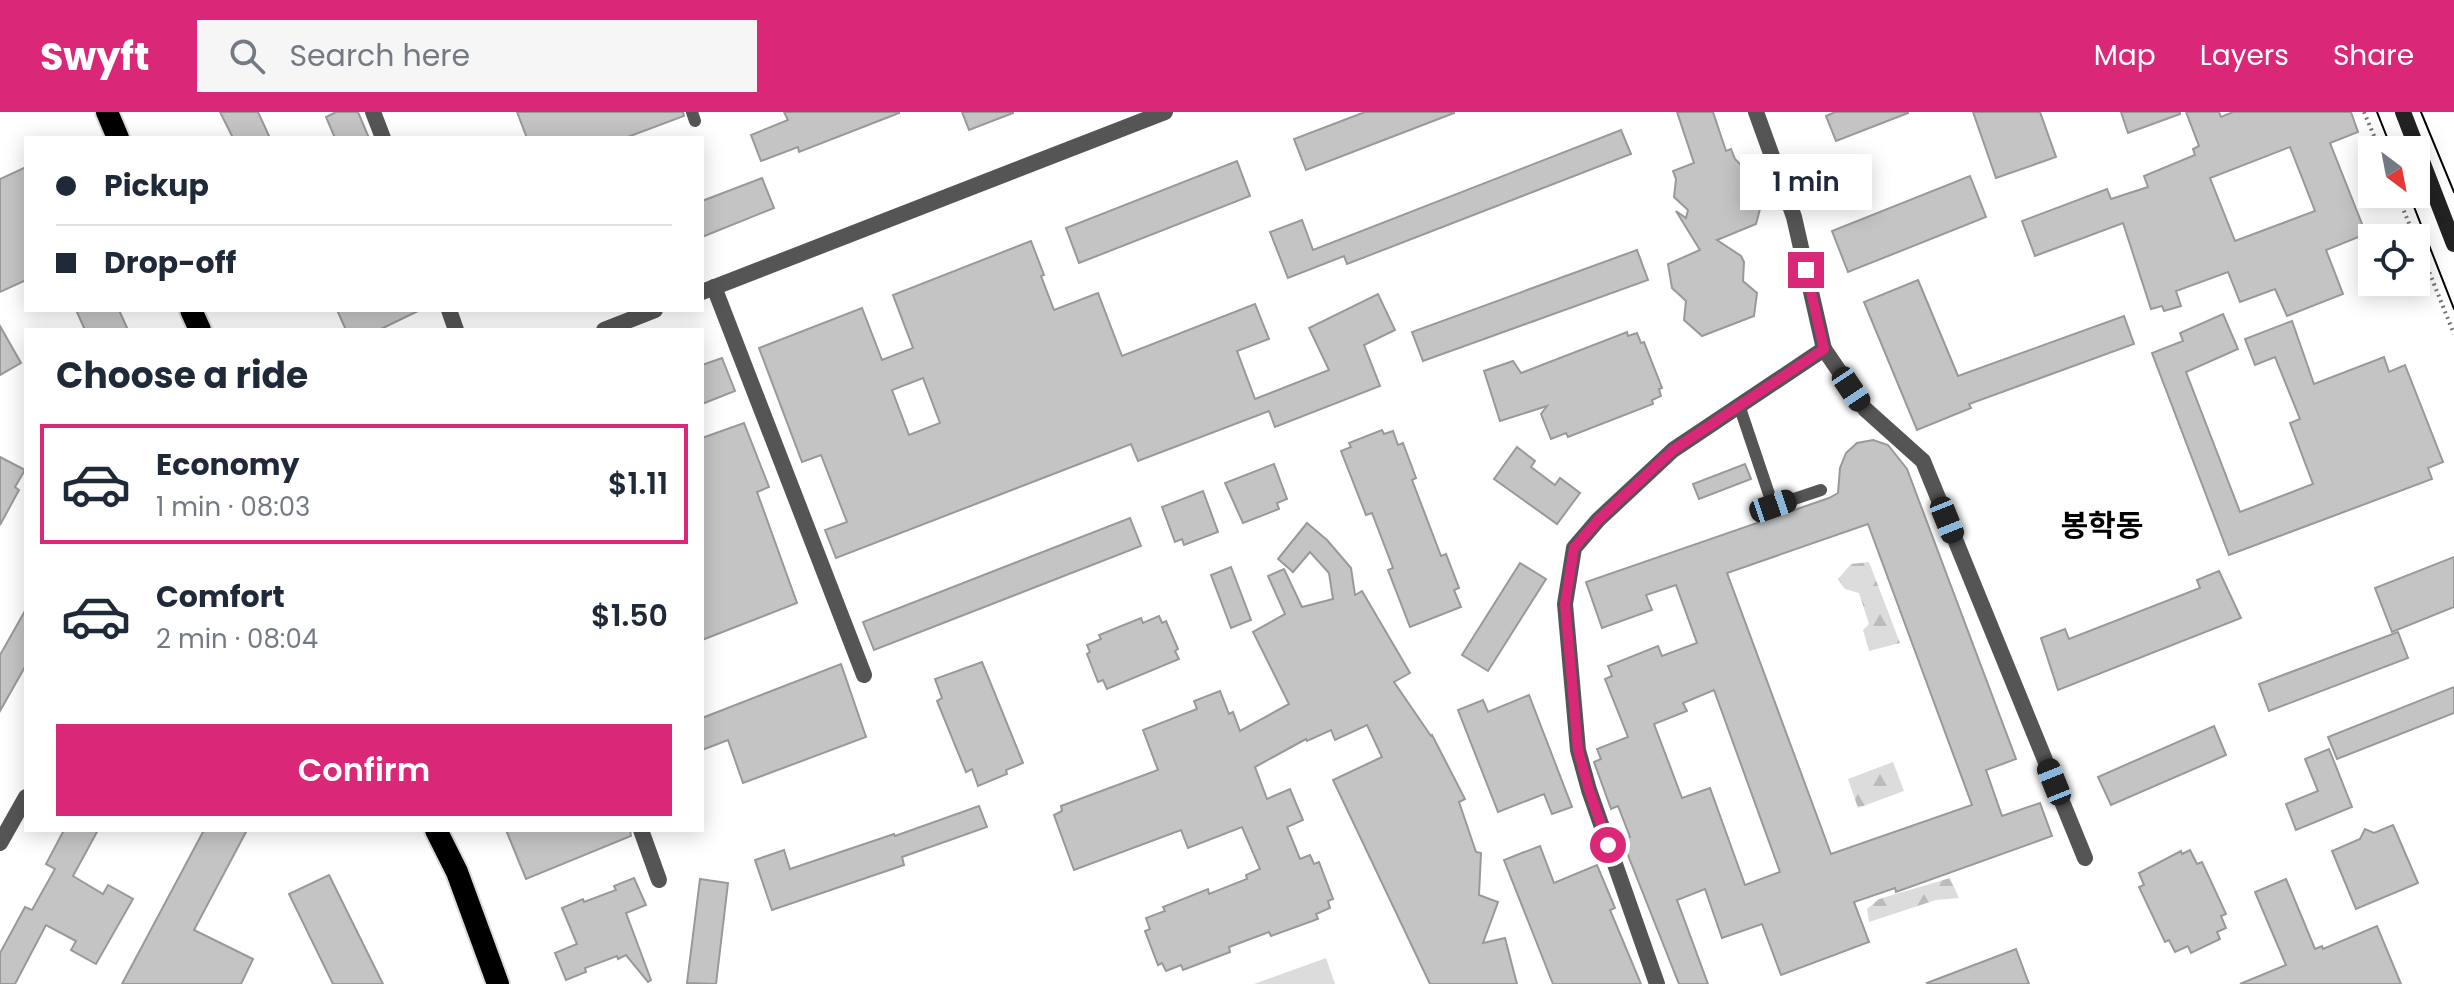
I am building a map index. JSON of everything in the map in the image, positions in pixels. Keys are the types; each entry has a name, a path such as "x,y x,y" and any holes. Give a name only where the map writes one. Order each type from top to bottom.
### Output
{"highway":[{"path":"107,112 117,136"},
{"path":"437,832 457,872 498,984"}],"main road":[{"path":"2403,112 2454,244"}],"street":[{"path":"373,112 382,136"},
{"path":"864,675 708,289 1165,112"},
{"path":"1756,112 1794,217 1824,349 1865,409 1923,461 2085,858"},
{"path":"609,328 650,312"},
{"path":"1657,984 1578,750 1565,604 1574,548 1598,520 1673,450 1824,349"},
{"path":"0,843 24,801"},
{"path":"642,832 659,880"}],"lane":[{"path":"1739,405 1773,506 1821,490"}],"path":[{"path":"2364,112 2374,136"},
{"path":"2430,274 2454,334"}],"green space":[{"path":"1869,562 1900,643 1869,651 1863,630 1869,624 1859,593 1845,589 1838,579 1851,564"},
{"path":"1893,762 1904,791 1858,808 1848,779"},
{"path":"1950,878 1959,898 1936,900 1869,922 1867,909 1879,899"},
{"path":"1326,958 1335,984 1254,984"}],"building":[{"path":"220,112 258,112 269,136 232,136"},
{"path":"336,112 358,112 368,136 334,136 326,117"},
{"path":"517,112 683,112 684,116 630,136 526,136"},
{"path":"784,112 899,113 799,152 798,147 761,161 751,135 788,120"},
{"path":"962,112 1013,112 1013,113 969,130"},
{"path":"1365,112 1454,113 1306,170 1294,139"},
{"path":"1677,112 1713,112 1726,151 1731,149 1735,159 1747,171 1745,189 1755,196 1760,209 1756,224 1717,240 1741,256 1744,262 1743,281 1757,293 1754,316 1702,336 1684,320 1686,301 1672,288 1668,264 1700,250 1676,211 1686,218 1688,210 1674,197 1676,179 1673,171 1694,163"},
{"path":"1835,112 1908,113 1836,141 1826,116"},
{"path":"1973,112 2040,112 2056,157 1996,178"},
{"path":"2121,112 2180,112 2180,114 2128,133"},
{"path":"2186,112 2219,112 2221,117 2233,112 2351,112 2358,132 2330,143 2362,224 2358,224 2358,237 2326,250 2343,294 2287,316 2275,289 2240,302 2228,272 2176,291 2181,306 2164,311 2162,306 2151,309 2123,223 2035,256 2022,221 2107,189 2111,199 2148,187 2144,176 2195,155 2193,149 2199,146","holes":["2290,147 2315,211 2235,241 2210,178"]},
{"path":"1621,130 1631,154 1347,264 1344,256 1288,278 1270,232 1302,220 1313,250"},
{"path":"1237,161 1250,196 1079,263 1066,228"},
{"path":"24,168 24,281 0,292 0,179"},
{"path":"1970,176 1986,217 1848,272 1832,231"},
{"path":"762,178 774,208 704,236 704,200"},
{"path":"1031,241 1054,310 1098,293 1122,356 1255,304 1269,339 1237,351 1255,399 1329,370 1309,328 1378,294 1395,330 1364,345 1380,386 1275,427 1269,411 1138,461 1131,444 836,558 825,530 847,522 821,455 802,462 759,348 862,308 882,360 913,348 893,295","holes":["923,378 940,423 909,435 892,390"]},
{"path":"1637,250 1648,280 1423,361 1412,332"},
{"path":"1918,280 1958,376 2124,316 2134,344 1969,404 1971,408 1917,430 1864,302"},
{"path":"77,312 120,312 127,328 84,328"},
{"path":"338,312 416,312 383,328 345,328"},
{"path":"2223,314 2238,349 2186,372 2240,512 2313,484 2290,423 2300,419 2275,357 2255,365 2245,339 2292,321 2314,384 2384,357 2389,372 2405,365 2443,462 2428,468 2432,479 2229,555 2152,353 2183,341 2180,333"},
{"path":"0,326 21,363 0,375"},
{"path":"1627,332 1628,336 1637,333 1641,343 1644,342 1662,388 1659,389 1661,396 1652,400 1653,404 1568,437 1566,433 1551,439 1541,414 1547,406 1500,421 1484,371 1513,361 1521,373"},
{"path":"722,358 735,391 704,403 704,364"},
{"path":"744,423 769,487 757,492 797,603 704,639 704,437"},
{"path":"1382,430 1384,434 1393,431 1398,445 1403,443 1416,478 1412,480 1441,556 1446,554 1459,588 1454,590 1461,607 1410,627 1388,570 1393,568 1372,513 1366,515 1341,451 1351,447 1349,443"},
{"path":"1873,440 1888,445 1907,469 2016,759 1986,770 2002,816 2040,803 2052,836 1896,892 1895,888 1854,902 1869,942 1781,975 1762,924 1722,938 1705,889 1677,900 1708,984 1679,984 1622,840 1630,837 1618,806 1611,809 1594,762 1601,759 1597,749 1628,737 1605,679 1612,676 1608,666 1658,646 1662,656 1697,643 1676,585 1646,595 1652,610 1602,628 1586,582 1829,498 1838,493 1840,468 1846,453 1857,443","holes":["1868,524 1972,805 1831,854 1727,573","1714,690 1780,872 1745,885 1710,788 1682,798 1654,724 1687,711 1683,703"]},
{"path":"1517,447 1535,461 1531,467 1555,485 1560,478 1580,493 1557,524 1494,479"},
{"path":"0,457 24,472 15,487 19,490 0,525"},
{"path":"1274,464 1287,499 1277,503 1279,509 1243,523 1225,483"},
{"path":"1745,464 1751,479 1699,499 1693,484"},
{"path":"1203,491 1218,532 1184,545 1182,539 1175,542 1162,507"},
{"path":"1130,518 1141,546 874,650 863,622"},
{"path":"1307,523 1327,540 1351,568 1355,595 1362,591 1410,673 1394,682 1432,735 1465,799 1459,802 1476,852 1481,853 1479,895 1498,902 1483,943 1505,938 1517,984 1430,984 1333,780 1382,757 1367,725 1335,740 1331,730 1306,739 1255,767 1267,799 1290,789 1303,820 1287,827 1300,859 1310,855 1314,864 1319,862 1333,899 1328,901 1330,908 1316,914 1318,919 1229,947 1230,952 1183,970 1181,965 1166,971 1162,963 1158,965 1145,931 1150,929 1146,918 1165,911 1163,907 1208,889 1209,894 1247,879 1246,875 1260,869 1242,827 1188,848 1181,830 1074,870 1054,815 1062,811 1061,806 1158,770 1143,730 1197,709 1194,701 1220,691 1240,731 1289,704 1253,632 1285,614 1268,576 1284,569 1302,607 1333,599 1329,573 1310,552 1293,572 1278,559"},
{"path":"2454,557 2454,607 2392,632 2375,588"},
{"path":"1520,563 1546,579 1488,671 1462,655"},
{"path":"1231,567 1251,620 1231,628 1211,575"},
{"path":"2219,571 2241,618 2058,690 2041,638 2065,629 2069,639 2200,588 2197,580"},
{"path":"24,613 24,669 0,711 0,655"},
{"path":"1159,616 1162,623 1166,621 1179,659 1107,689 1103,680 1098,682 1087,654 1090,652 1087,645 1101,639 1099,635 1141,618 1143,623"},
{"path":"2398,632 2408,658 2269,711 2259,684"},
{"path":"982,662 1023,763 1006,770 1007,774 978,786 972,769 966,772 937,701 942,698 935,679"},
{"path":"841,664 866,737 743,783 728,740 704,749 704,717"},
{"path":"2454,687 2454,713 2337,759 2328,737"},
{"path":"1529,695 1572,807 1552,814 1544,794 1498,812 1458,710 1483,700 1488,712"},
{"path":"2214,726 2226,755 2111,805 2098,777"},
{"path":"2329,749 2352,807 2296,830 2286,804 2318,791 2305,759"},
{"path":"979,806 987,827 902,857 904,865 772,910 755,860 784,850 790,869"},
{"path":"2393,825 2418,883 2356,909 2332,851 2360,839 2365,829 2374,833"},
{"path":"63,832 97,832 73,876 103,894 108,885 133,899 96,964 71,950 76,941 46,925 15,984 0,984 0,953 25,907 32,910 55,869 46,864"},
{"path":"203,832 246,832 194,930 253,959 241,984 122,984"},
{"path":"507,832 630,832 631,836 526,879"},
{"path":"1540,846 1554,883 1597,865 1615,908 1610,910 1641,984 1553,984 1504,860"},
{"path":"2190,850 2197,864 2202,862 2226,914 2221,916 2226,928 2217,932 2220,939 2191,953 2188,946 2175,952 2169,940 2165,942 2139,887 2144,885 2139,873 2181,851 2182,854"},
{"path":"329,875 383,984 333,984 289,894"},
{"path":"634,878 646,905 626,913 651,980 648,982 626,955 585,968 586,972 566,980 555,953 577,944 562,908 616,890 614,886"},
{"path":"700,879 728,883 716,984 687,983"},
{"path":"2286,879 2315,949 2322,946 2323,949 2377,926 2401,984 2240,984 2286,965 2255,892"},
{"path":"2016,949 2029,984 1927,983"}],"tram line":[{"path":"2377,112 2386,136"},
{"path":"2421,112 2454,192"},
{"path":"2414,208 2454,309"}],"district":[{"name":"봉학동","path":"2102,526"}],"route":[{"path":"1608,845 1578,750 1565,604 1574,548 1598,520 1673,450 1824,349 1806,270"}]}
